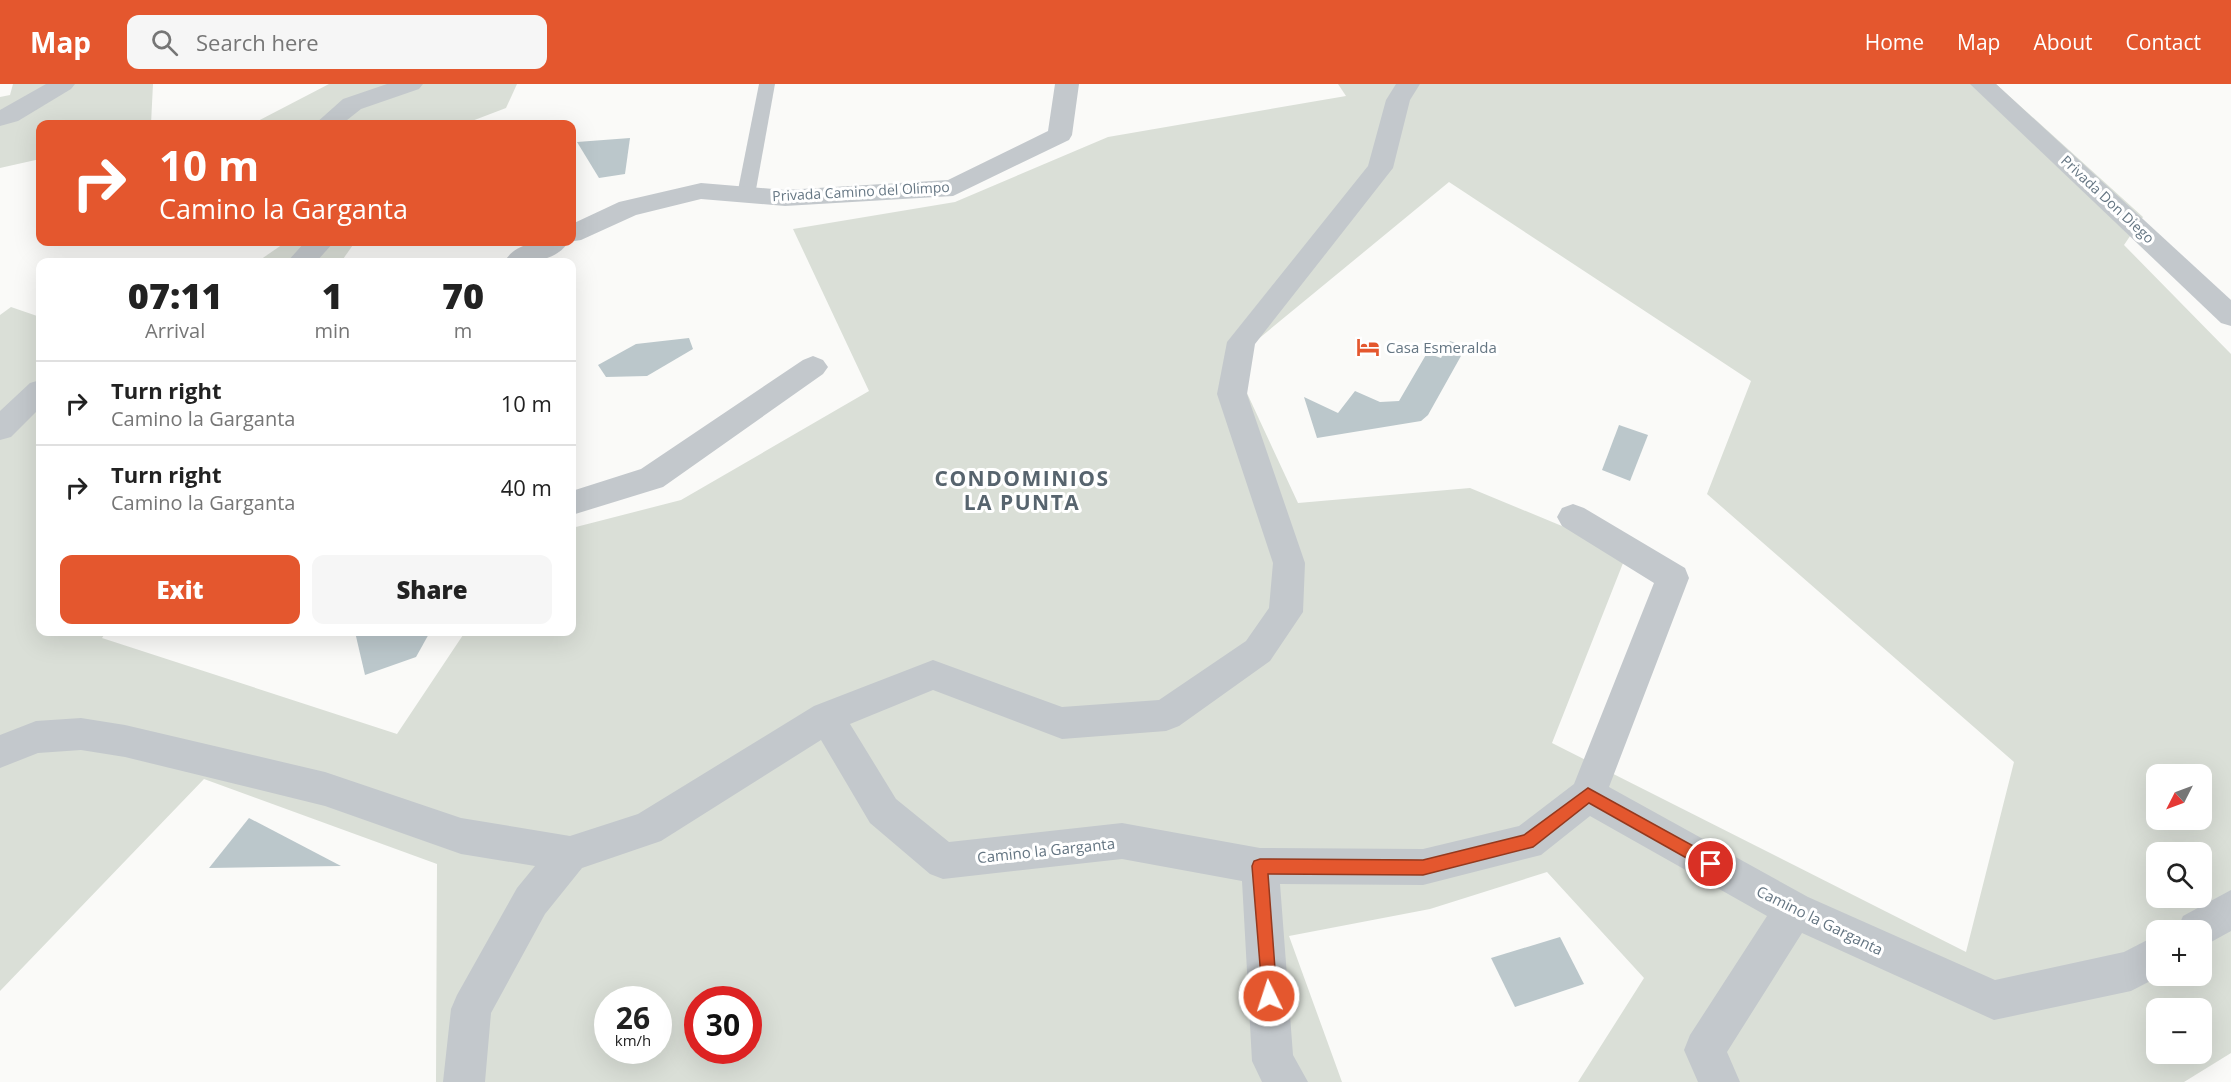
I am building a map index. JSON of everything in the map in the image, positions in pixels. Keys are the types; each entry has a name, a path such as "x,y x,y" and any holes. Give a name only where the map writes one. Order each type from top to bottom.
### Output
{"street":[{"path":"0,118 9,116 63,84"},
{"path":"332,120 352,104 411,84"},
{"name":"Privada Camino del Olimpo","path":"576,232 628,207 701,191 785,198 953,188 1060,135 1067,84"},
{"path":"0,752 36,737 81,734 125,741 325,789 461,836 570,854 648,829 827,717 933,675 1062,723 1166,715 1258,651 1286,612 1289,562 1232,394 1240,342 1380,168 1398,99 1408,84"},
{"name":"Privada Don Diego","path":"1982,84 2034,129 2231,316"},
{"path":"304,258 317,246"},
{"path":"524,258 546,246"},
{"path":"576,502 652,478 813,367"},
{"path":"0,429 36,395"},
{"path":"1573,517 1673,578 1588,795"},
{"name":"Camino la Garganta","path":"827,717 883,812 943,861 1122,841 1260,866 1423,867 1528,842 1588,795 1794,910 1994,1000 2131,971 2146,962"},
{"path":"464,1082 471,1009 531,901 570,854"},
{"path":"1260,866 1274,1060 1287,1082"},
{"path":"2212,921 2231,909"},
{"path":"1719,1082 1705,1050 1794,910"}],"lane":[{"path":"746,195 767,84"}],"shaded area":[{"path":"13,84 153,84 151,120 36,120 36,160 0,168 0,97 10,95"},
{"path":"329,84 517,84 506,108 474,120 260,120"},
{"path":"1338,84 1996,84 2143,217 2124,245 2231,354 2231,1053 2184,1082 1578,1082 1644,978 1547,872 1430,909 1289,936 1342,1082 436,1082 437,864 204,779 0,991 0,315 11,307 36,316 36,636 103,636 102,638 397,734 462,636 576,636 576,527 681,500 869,391 793,229 955,202 1108,137 1346,96","holes":["1449,182 1751,381 1707,494 2014,762 1966,952 1552,743 1627,553 1470,488 1298,503 1246,391 1251,345"]},
{"path":"630,138 625,174 599,178 577,142"},
{"path":"280,246 352,246 344,258 263,258"},
{"path":"689,338 693,349 647,376 606,377 598,365 636,344"},
{"path":"1450,341 1466,347 1428,415 1421,421 1317,438 1304,397 1338,413 1355,391 1380,402 1399,401 1427,353 1441,358"},
{"path":"1619,425 1648,435 1630,481 1602,470"},
{"path":"356,636 428,636 416,657 365,675"},
{"path":"249,818 341,866 209,868"},
{"path":"1560,937 1584,984 1515,1007 1491,958"}],"place":[{"name":"Casa Esmeralda","path":"1368,347"}],"district":[{"name":"CONDOMINIOS LA PUNTA","path":"1022,490"}],"route":[{"path":"1269,996 1260,866 1423,867 1528,842 1588,795 1711,864"}]}
